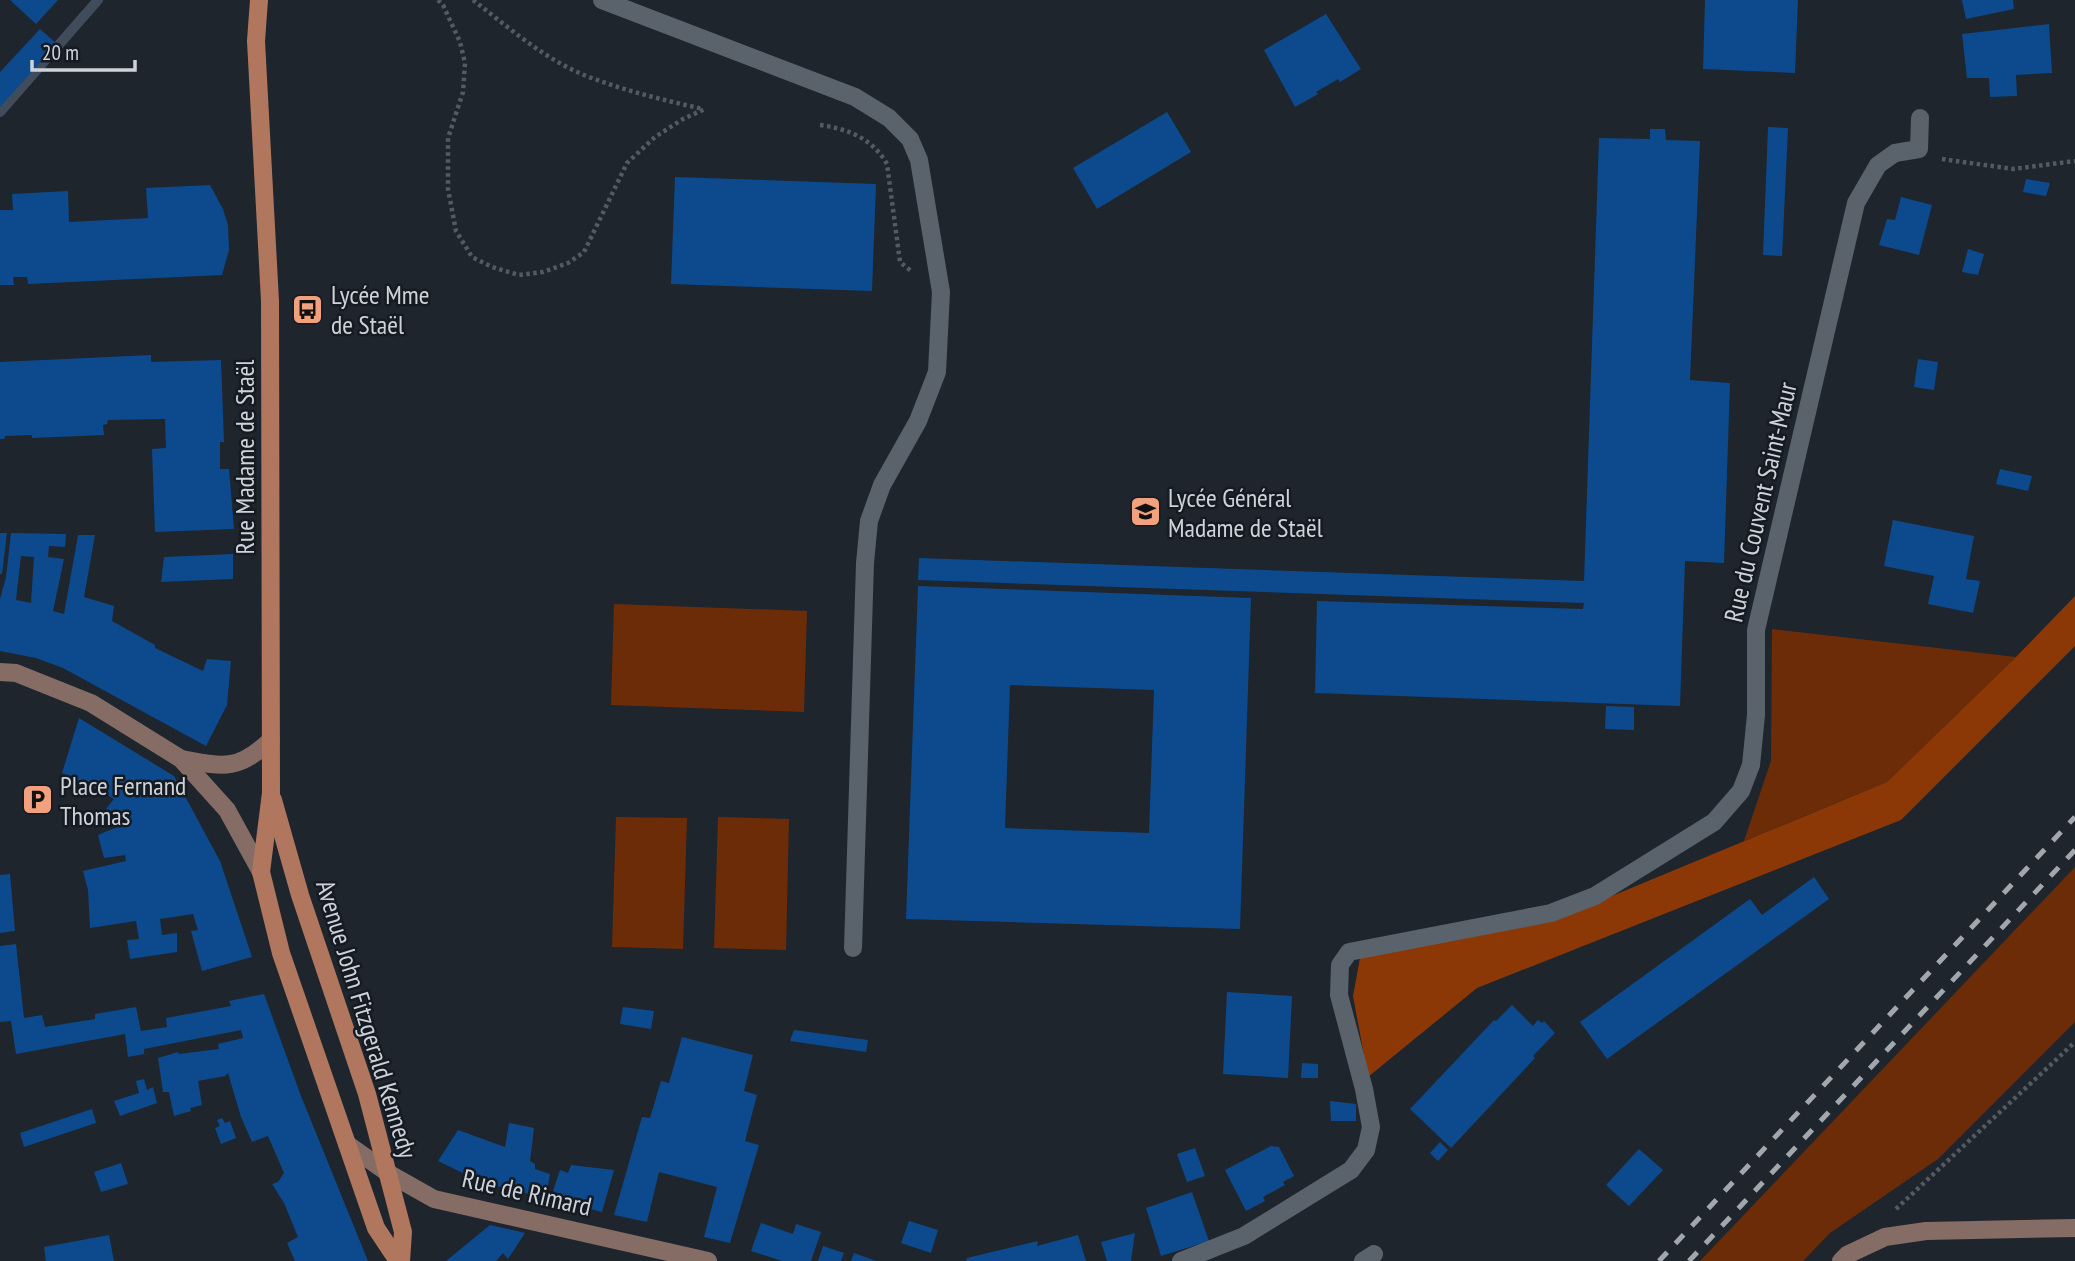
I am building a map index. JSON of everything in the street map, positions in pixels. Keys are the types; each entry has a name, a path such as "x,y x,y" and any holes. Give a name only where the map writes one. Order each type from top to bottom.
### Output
{"main road":[{"name":"Rue Madame de Staël","path":"247,0 256,41"},
{"name":"Rue Madame de Staël","path":"259,0 256,41 270,301 271,793 261,872"},
{"name":"Avenue John Fitzgerald Kennedy","path":"271,793 300,895 367,1094 403,1232 400,1261"},
{"name":"Avenue John Fitzgerald Kennedy","path":"261,872 281,953 376,1228 400,1261"}],"street":[{"path":"602,0 855,97 889,118 910,139 919,160 941,292 937,372 918,421 881,485 869,521 865,563 853,948"},
{"path":"1919,149 1920,118"},
{"name":"Rue du Couvent Saint-Maur","path":"1181,1261 1244,1236 1351,1170 1366,1150 1371,1127 1364,1089 1339,995 1340,965 1349,952 1551,914 1595,896 1714,822 1741,792 1751,765 1756,715 1756,630 1856,202 1878,165 1895,153 1919,149"},
{"path":"0,672 16,673 91,703 181,759 227,810 261,872"},
{"path":"181,759 210,764 234,764 251,758 271,740"},
{"name":"Rue de Rimard","path":"347,1144 388,1173 434,1199 708,1261"},
{"path":"1841,1261 1847,1255 1885,1237 1926,1231 2075,1228"}],"path":[{"path":"438,0 460,41 465,63 463,92 448,138 447,190 456,231 472,257 492,267 519,275 543,272 568,263 584,252 627,163 655,137 705,109 628,90 582,74 533,47 473,0"},
{"path":"820,125 844,128 879,150 887,164 900,262 941,292"},
{"path":"1919,149 1945,160 2013,169 2075,161"},
{"path":"1886,1218 2075,1042"}],"shaded area":[{"path":"2075,596 2075,646 1901,820 1477,988 1368,1077 1353,996 1360,958 1559,918 1887,782"},
{"path":"614,604 807,611 804,712 611,705"},
{"path":"1772,629 2016,657 1887,782 1744,841 1771,761"},
{"path":"616,817 687,818 683,949 612,947"},
{"path":"718,817 789,819 786,950 714,948"},
{"path":"2075,867 2075,1022 1938,1159 1830,1233 1803,1261 1700,1261"}],"building":[{"path":"10,0 58,0 36,24"},
{"path":"1705,0 1798,0 1795,73 1703,69"},
{"path":"1962,0 2013,0 2014,9 1966,19"},
{"path":"1326,14 1361,69 1340,82 1338,79 1295,107 1264,50"},
{"path":"2049,24 2052,73 2016,75 2017,96 1990,97 1989,78 1967,78 1962,34"},
{"path":"40,29 57,44 0,107 0,72"},
{"path":"1167,112 1191,152 1097,209 1073,168"},
{"path":"1768,127 1788,128 1782,256 1763,255"},
{"path":"1650,129 1665,129 1666,140 1700,141 1690,380 1730,383 1724,563 1685,561 1680,706 1315,693 1317,601 1583,609 1584,603 918,580 919,558 1584,581 1599,138 1650,139"},
{"path":"675,177 876,184 872,291 671,284"},
{"path":"2026,179 2050,183 2046,196 2023,192"},
{"path":"210,185 228,225 229,250 222,275 28,284 27,277 13,277 14,285 0,285 0,210 13,210 12,194 68,191 69,222 148,218 146,188"},
{"path":"1901,197 1932,205 1919,255 1879,245 1887,219 1895,220"},
{"path":"1968,249 1984,254 1978,275 1962,272"},
{"path":"151,355 151,362 221,360 224,442 220,442 220,469 229,469 234,529 155,532 152,449 166,448 165,419 108,420 107,424 103,425 104,435 32,438 32,435 5,436 0,439 0,362"},
{"path":"1918,359 1938,362 1934,390 1914,387"},
{"path":"2000,469 2032,476 2028,491 1996,484"},
{"path":"1893,520 1974,536 1966,579 1980,581 1973,613 1928,604 1934,576 1884,566"},
{"path":"0,533 7,533 2,574 0,574"},
{"path":"11,533 66,534 65,547 49,546 48,557 64,559 53,611 64,614 78,535 95,535 84,597 114,606 112,621 155,645 155,648 203,671 207,659 231,661 227,705 206,746 63,668 36,658 0,651 0,599 6,577","holes":["21,556 34,557 31,603 16,600"]},
{"path":"233,554 233,579 161,582 164,557"},
{"path":"918,586 1251,598 1240,929 906,919","holes":["1010,685 1154,690 1149,833 1005,828"]},
{"path":"1606,706 1634,707 1634,730 1605,729"},
{"path":"79,718 174,776 220,861 252,957 202,971 191,931 198,930 193,914 160,919 162,935 177,933 177,952 130,959 127,940 139,939 136,921 90,928 88,890 83,871 126,861 125,855 104,858 98,835 117,827 106,809 114,799 89,784 85,785 62,773"},
{"path":"10,874 15,931 0,933 0,875"},
{"path":"1814,877 1829,899 1607,1059 1580,1022 1750,899 1762,915"},
{"path":"16,944 24,1018 42,1015 45,1027 95,1019 95,1014 136,1007 141,1031 167,1027 166,1018 231,1006 229,1001 264,994 301,1096 368,1261 295,1261 287,1243 298,1237 284,1203 272,1184 278,1182 284,1173 268,1136 252,1142 241,1117 228,1073 225,1076 198,1081 202,1105 174,1116 169,1092 163,1092 158,1058 178,1052 219,1049 218,1044 243,1038 241,1030 144,1049 144,1054 128,1057 125,1034 16,1054 11,1021 0,1022 0,946"},
{"path":"1227,992 1292,996 1288,1078 1223,1074"},
{"path":"1512,1005 1533,1026 1538,1020 1542,1023 1544,1021 1555,1033 1451,1148 1410,1109 1494,1020"},
{"path":"623,1007 654,1011 651,1029 620,1024"},
{"path":"794,1030 868,1040 866,1052 790,1041"},
{"path":"682,1037 753,1055 744,1091 757,1095 745,1141 759,1145 730,1243 704,1237 717,1187 659,1172 647,1222 614,1215 642,1117 650,1118 661,1081 669,1083"},
{"path":"1302,1063 1318,1064 1318,1078 1301,1078"},
{"path":"144,1079 147,1090 153,1087 157,1103 120,1116 114,1101 139,1093 136,1081"},
{"path":"1330,1101 1356,1104 1356,1121 1331,1121"},
{"path":"92,1109 96,1123 24,1147 20,1133"},
{"path":"222,1118 225,1123 230,1121 236,1138 221,1144 215,1128 220,1126 217,1120"},
{"path":"509,1123 534,1128 530,1161 535,1164 535,1169 550,1174 546,1198 500,1187 438,1161 458,1130 505,1147"},
{"path":"1440,1142 1448,1150 1438,1161 1430,1153"},
{"path":"1271,1146 1279,1147 1294,1176 1283,1182 1285,1185 1263,1197 1265,1201 1246,1211 1225,1170"},
{"path":"1195,1148 1205,1176 1187,1182 1177,1154"},
{"path":"1639,1149 1663,1170 1629,1206 1606,1185"},
{"path":"121,1163 128,1184 101,1192 94,1172"},
{"path":"571,1165 614,1170 602,1212 559,1201 561,1195 553,1191 560,1170 568,1173"},
{"path":"1192,1192 1209,1241 1161,1256 1146,1208"},
{"path":"909,1221 938,1230 931,1253 901,1243"},
{"path":"761,1223 793,1234 796,1224 821,1232 811,1261 782,1261 751,1251"},
{"path":"490,1225 525,1233 508,1259 503,1253 496,1261 446,1261"},
{"path":"1135,1233 1131,1261 1107,1261 1101,1242"},
{"path":"109,1235 114,1261 46,1261 44,1247"},
{"path":"1078,1235 1086,1261 966,1261 967,1258 1038,1241 1037,1246"},
{"path":"823,1246 844,1253 841,1261 818,1261"},
{"path":"854,1253 876,1261 851,1261"}],"waterway":[{"path":"0,112 98,0"}],"railway":[{"path":"1659,1261 2075,817"},
{"path":"1689,1261 2075,850"}],"place":[{"name":"Lycée Mme de Staël","path":"308,309"},
{"name":"Lycée Général Madame de Staël","path":"1145,512"},
{"name":"Place Fernand Thomas","path":"37,800"}]}
